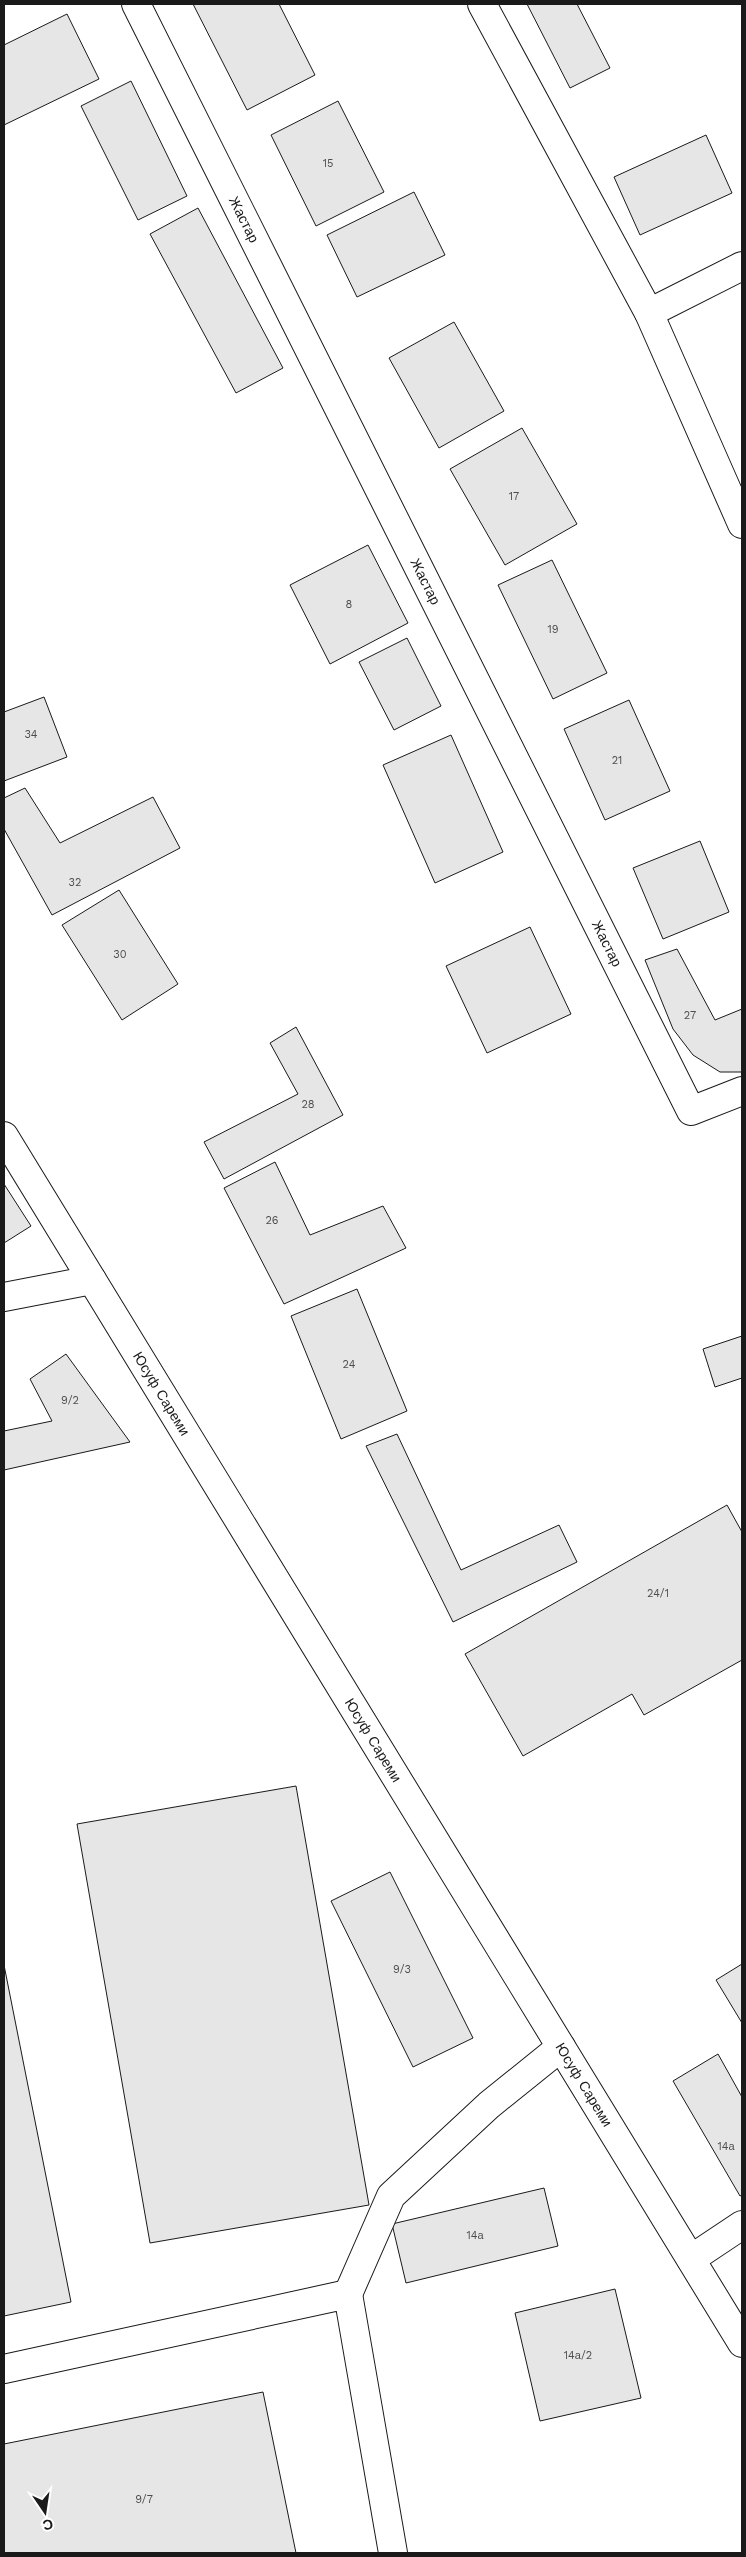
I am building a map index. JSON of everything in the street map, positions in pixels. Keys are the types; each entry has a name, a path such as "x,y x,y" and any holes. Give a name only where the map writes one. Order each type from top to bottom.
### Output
{"street":[{"name":"Жастар","path":"136,4 691,1111 742,1091"},
{"path":"482,4 649,313 742,524"},
{"path":"649,313 742,266"},
{"name":"Юсуф Сареми","path":"4,1136 742,2343"},
{"path":"4,1296 92,1280"},
{"path":"393,2553 348,2294 391,2196 489,2104 561,2047"},
{"path":"691,2259 742,2225"},
{"path":"4,2369 348,2294"}],"building":[{"path":"193,4 279,4 315,75 247,110"},
{"path":"527,4 577,4 610,68 570,88"},
{"path":"67,14 99,79 4,125 4,45"},
{"path":"131,81 187,196 138,220 81,106"},
{"path":"338,101 384,192 316,226 271,135"},
{"path":"706,135 732,193 640,235 614,177"},
{"path":"414,192 445,255 357,297 327,235"},
{"path":"198,208 283,368 236,393 150,234"},
{"path":"454,322 504,411 439,448 389,358"},
{"path":"522,428 577,524 505,565 450,469"},
{"path":"368,545 408,623 330,664 290,585"},
{"path":"552,560 607,673 553,699 498,585"},
{"path":"407,638 441,706 394,730 359,662"},
{"path":"44,697 67,757 4,781 4,712"},
{"path":"629,700 670,791 605,820 564,729"},
{"path":"451,735 503,852 435,883 383,765"},
{"path":"25,788 60,843 153,797 180,848 52,915 4,829 4,798"},
{"path":"700,841 729,912 663,939 633,868"},
{"path":"119,890 178,984 122,1020 62,925"},
{"path":"530,927 571,1014 487,1053 446,966"},
{"path":"677,949 715,1020 742,1009 742,1072 720,1072 693,1055 673,1029 645,960"},
{"path":"296,1027 343,1115 224,1179 204,1142 298,1094 270,1043"},
{"path":"275,1162 310,1235 383,1206 406,1248 284,1304 224,1188"},
{"path":"4,1184 31,1226 4,1243"},
{"path":"357,1289 407,1411 341,1439 291,1316"},
{"path":"742,1336 742,1378 715,1387 703,1349"},
{"path":"66,1354 130,1442 4,1470 4,1431 52,1421 30,1379"},
{"path":"397,1434 461,1570 559,1525 577,1562 453,1622 366,1446"},
{"path":"727,1505 742,1532 742,1660 644,1715 632,1694 523,1756 465,1654"},
{"path":"296,1786 369,2205 150,2243 77,1824"},
{"path":"390,1872 473,2038 413,2067 331,1901"},
{"path":"742,1964 742,2023 716,1980"},
{"path":"4,1965 71,2302 4,2316"},
{"path":"718,2054 742,2097 742,2195 740,2196 673,2081"},
{"path":"544,2188 558,2246 406,2283 392,2224"},
{"path":"615,2289 641,2398 540,2421 515,2313"},
{"path":"263,2392 296,2553 4,2553 4,2444"}]}
